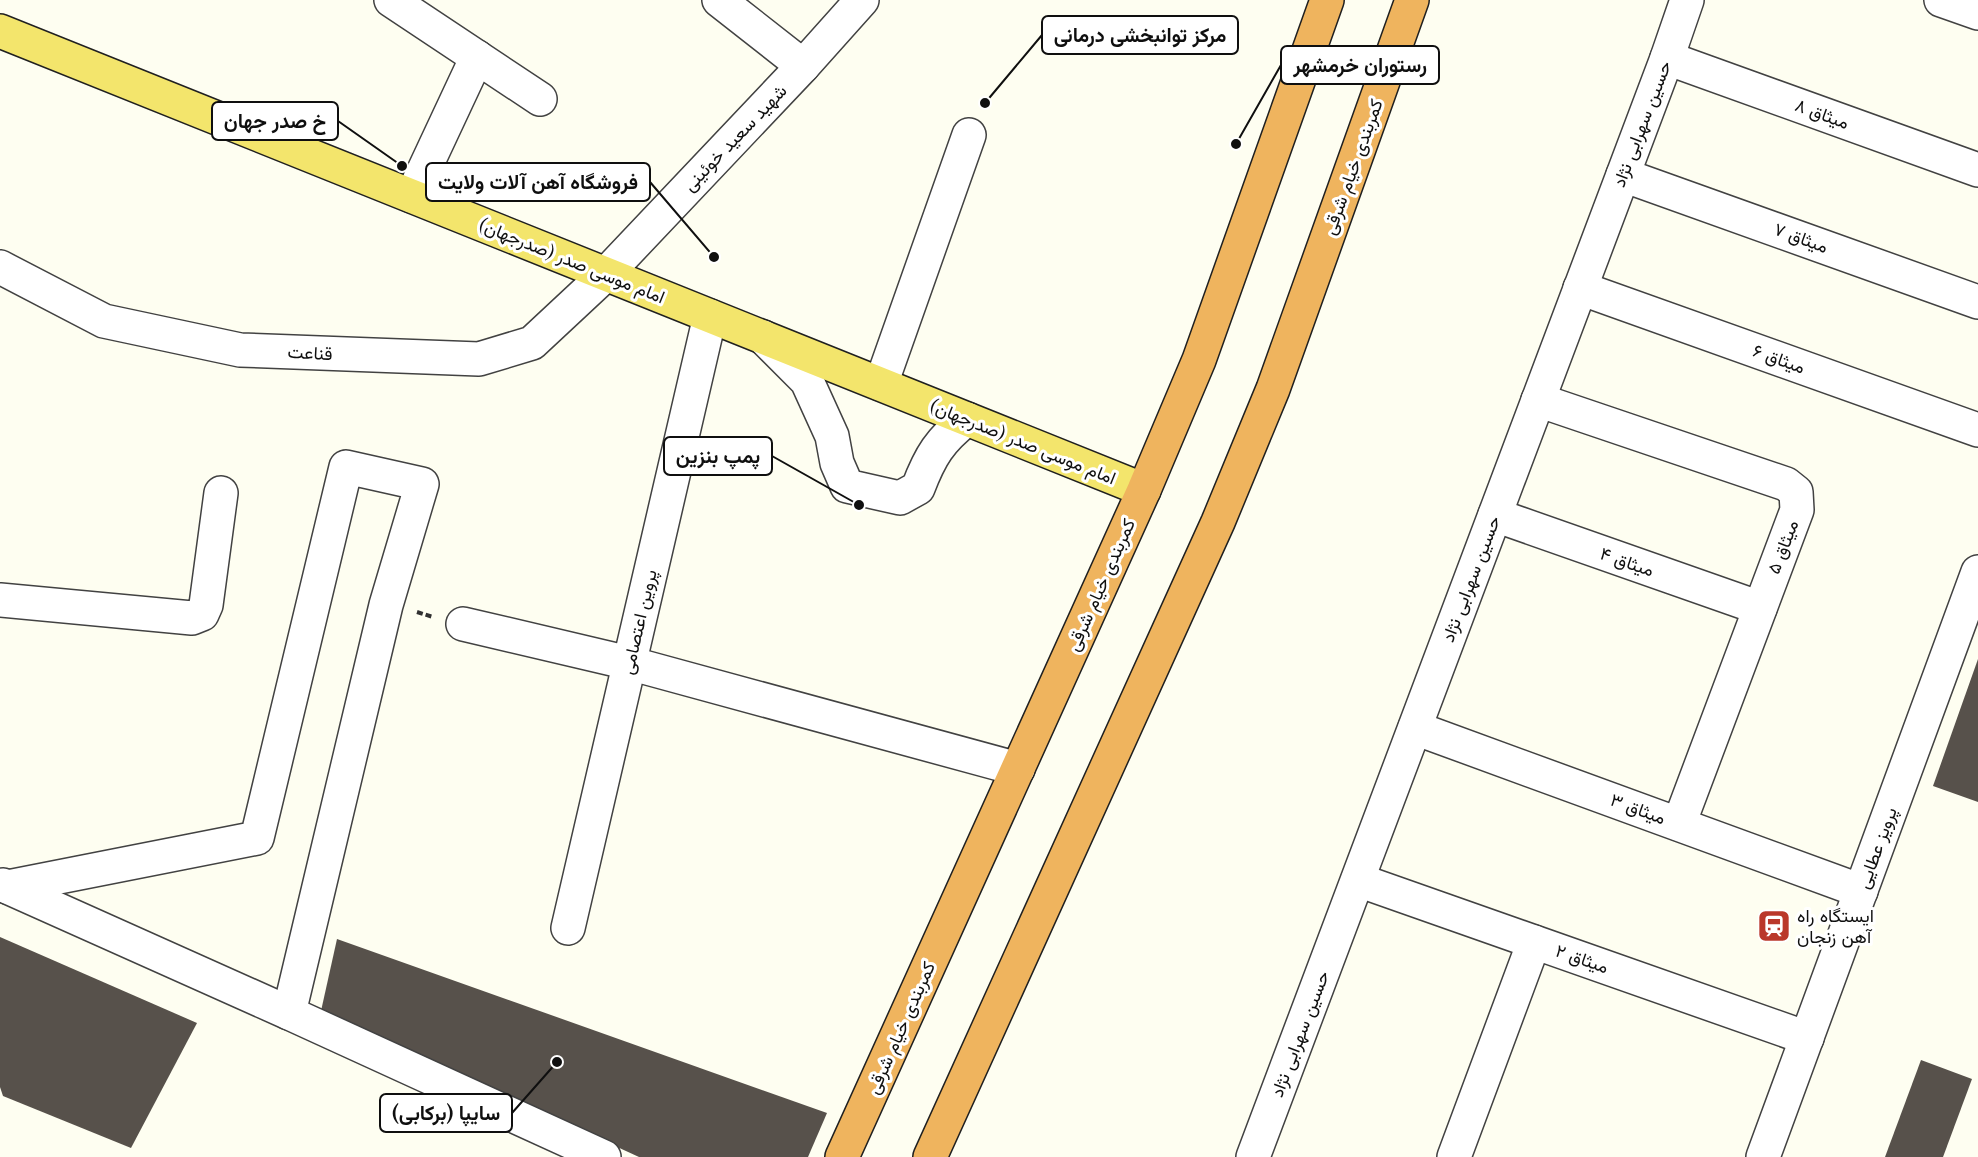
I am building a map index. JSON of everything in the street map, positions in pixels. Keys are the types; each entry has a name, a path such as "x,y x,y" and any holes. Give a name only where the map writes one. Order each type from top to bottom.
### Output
{"highway":[{"name":"کمربندی خیام شرقی","path":"842,1157 1144,490 1199,360 1327,0"},
{"name":"کمربندی خیام شرقی","path":"930,1157 1235,482 1274,389 1412,0"}],"main road":[{"name":"(صدرجهان) امام موسی صدر","path":"0,32 1144,490"}],"street":[{"path":"391,0 540,99"},
{"path":"719,0 803,66"},
{"name":"شهید سعید خوئینی","path":"606,274 803,66 862,0"},
{"name":"حسین سهرابی نژاد","path":"1253,1157 1687,0"},
{"path":"1941,0 1978,14"},
{"path":"412,196 477,57"},
{"name":"میثاق ۸","path":"1667,58 1978,170"},
{"path":"881,384 969,135"},
{"name":"میثاق ۷","path":"1623,175 1978,302"},
{"name":"قناعت","path":"0,267 104,321 240,350 479,359 532,343 606,274"},
{"name":"میثاق ۶","path":"1580,288 1978,430"},
{"name":"پروین اعتصامی","path":"568,928 710,316"},
{"path":"763,337 807,381 832,436 837,464 847,486 900,498 918,488 928,461 948,434 967,419"},
{"name":"میثاق ۵","path":"1538,400 1786,484 1796,492 1797,510 1679,824"},
{"path":"4,885 257,838 346,467 422,484 386,604 289,1013"},
{"path":"0,600 192,618 202,614 206,605 221,493"},
{"name":"میثاق ۴","path":"1495,515 1760,608"},
{"name":"پرویز عطایی","path":"1763,1157 1978,572"},
{"path":"463,624 629,663 1018,769"},
{"name":"میثاق ۳","path":"1415,728 1861,891"},
{"name":"میثاق ۲","path":"1358,880 1807,1038"},
{"path":"4,885 604,1157"},
{"path":"1454,1157 1533,942"}],"path":[{"path":"386,604 463,624"}],"building":[{"path":"1978,659 1978,802 1933,786"},
{"path":"0,937 197,1023 131,1148 3,1096 0,1087"},
{"path":"337,939 827,1113 808,1157 639,1157 321,1011"},
{"path":"1921,1060 1972,1079 1943,1157 1885,1157"}],"place":[{"name":"مرکز توانبخشی درمانی","path":"985,103"},
{"name":"رستوران خرمشهر","path":"1236,144"},
{"name":"خ صدر جهان","path":"402,166"},
{"name":"فروشگاه آهن آلات ولایت","path":"714,257"},
{"name":"پمپ بنزین","path":"859,505"},
{"name":"ایستگاه راه آهن زنجان","path":"1774,926"},
{"name":"سایپا (برکابی)","path":"557,1062"}]}
